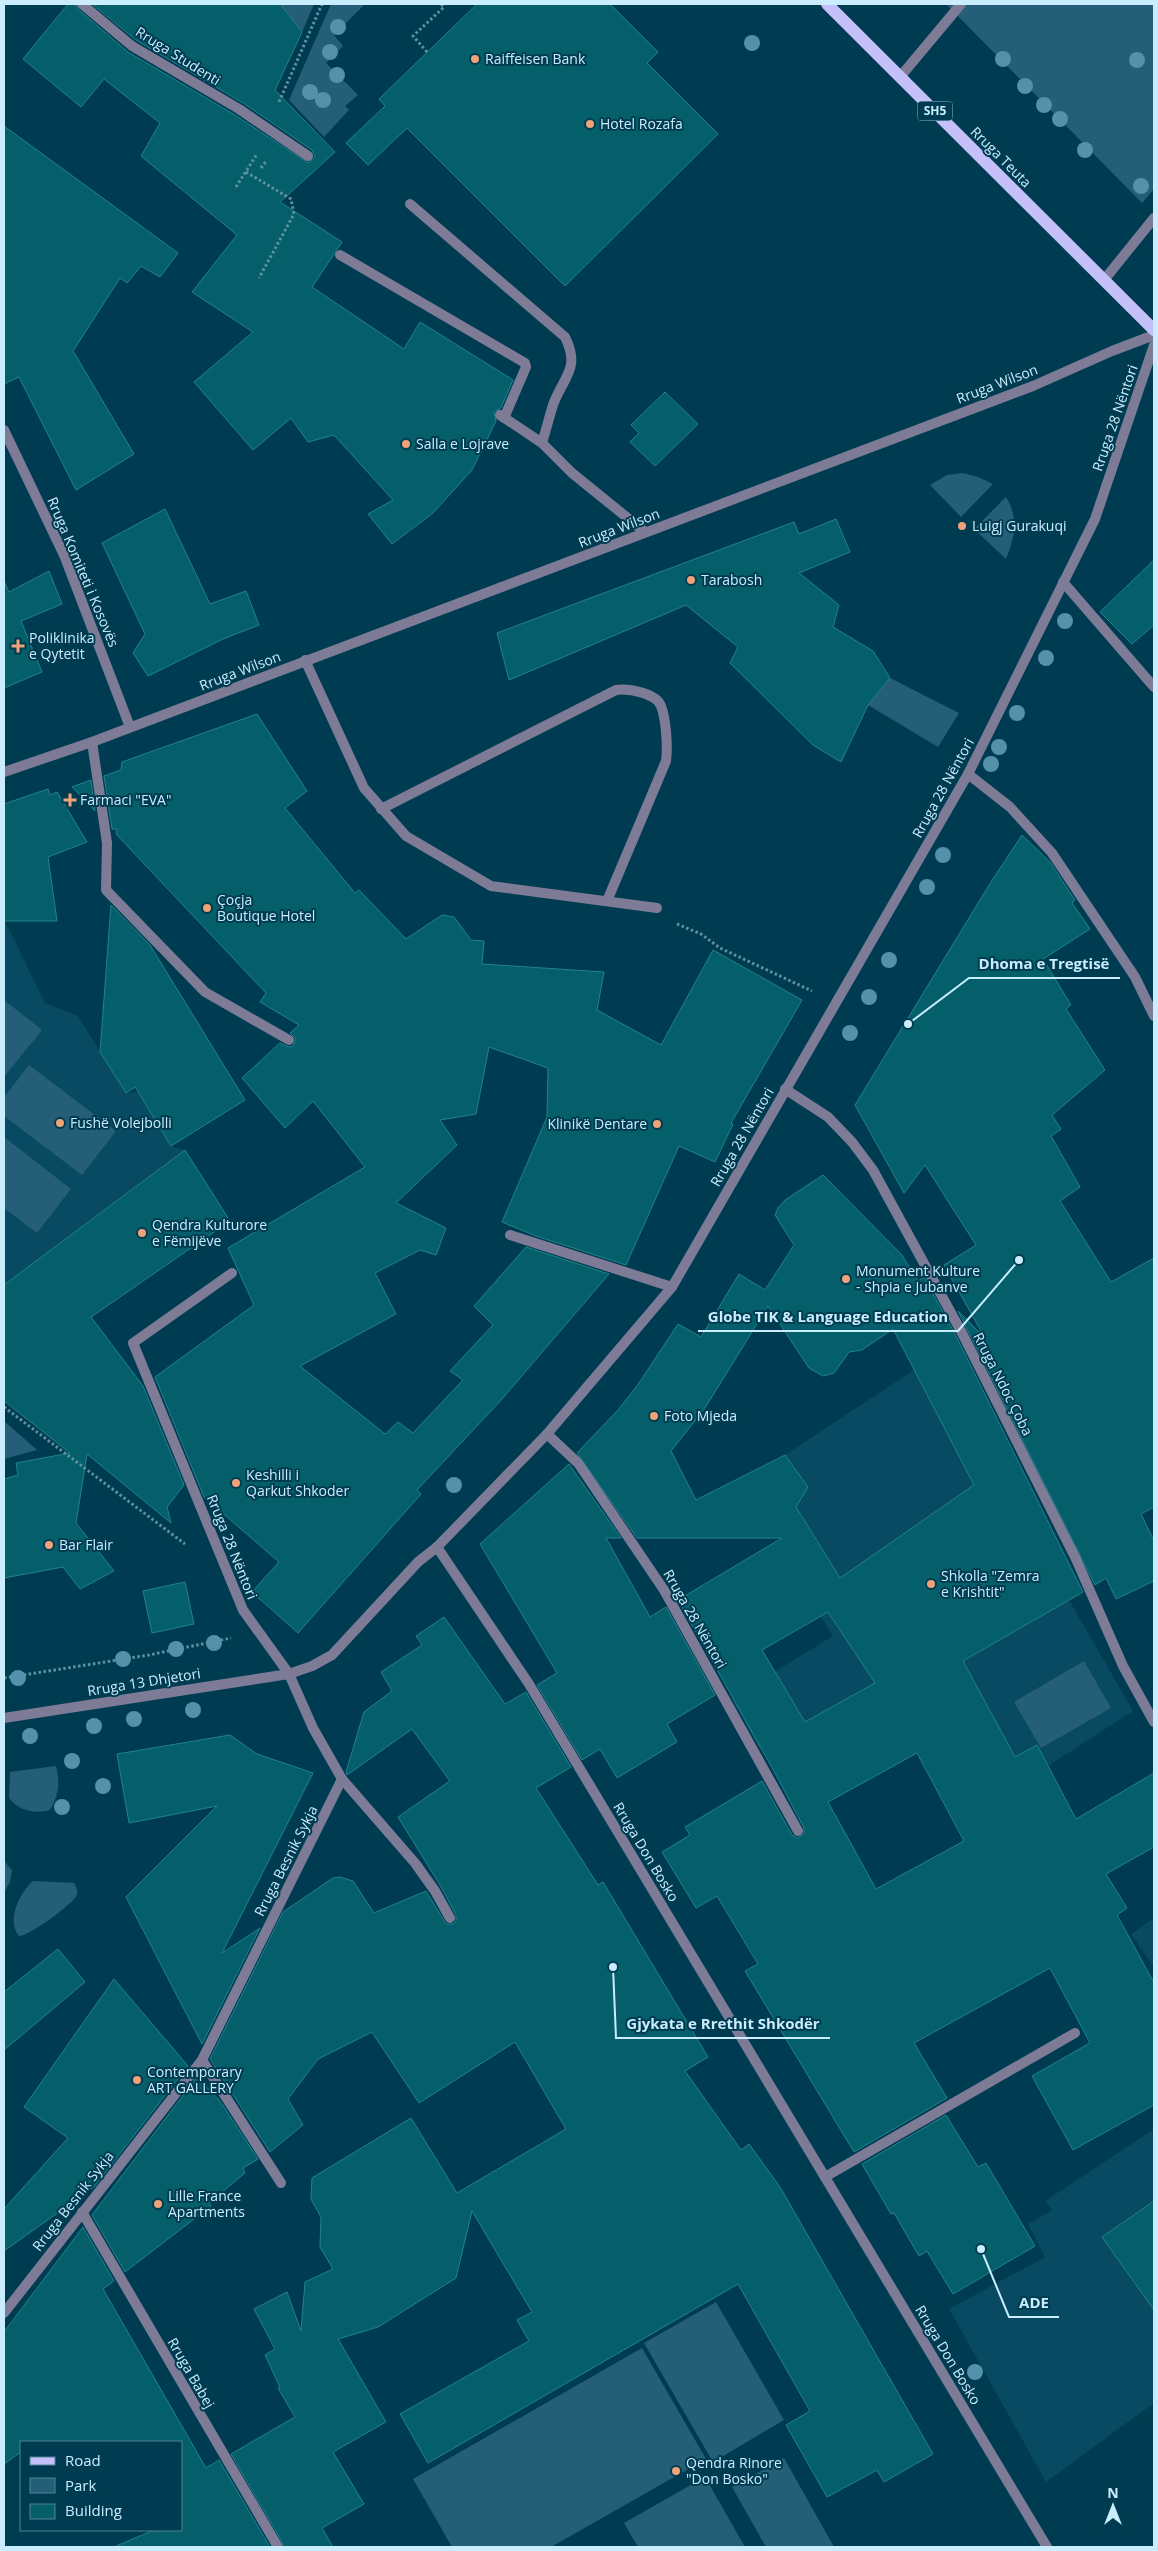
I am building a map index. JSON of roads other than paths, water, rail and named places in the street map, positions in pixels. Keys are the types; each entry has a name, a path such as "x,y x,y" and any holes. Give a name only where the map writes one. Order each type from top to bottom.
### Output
{"main road":[{"name":"Rruga Teuta","path":"827,4 1154,330"}],"street":[{"name":"Rruga Studenti","path":"82,4 132,46 239,109 308,156"},
{"path":"900,77 961,4"},
{"path":"410,204 565,337 572,353 568,376 554,404 542,443"},
{"path":"1104,280 1154,218"},
{"path":"340,255 525,363 526,367 501,416 542,443 572,472 645,532"},
{"name":"Rruga Wilson","path":"4,772 92,742 1033,386 1112,351 1154,336"},
{"name":"Rruga 28 Nëntori","path":"232,1273 133,1343 243,1610 289,1674 312,1666 332,1655 418,1562 437,1547 547,1434 672,1287 968,774 1095,519 1154,345"},
{"name":"Rruga Komiteti i Kosovës","path":"4,430 64,555 130,727"},
{"path":"1063,582 1154,687"},
{"path":"305,660 364,788 406,836 491,886 657,908"},
{"path":"381,809 616,690 626,688 655,698 661,705 668,751 666,761 607,902"},
{"path":"92,742 107,843 106,890 205,992 289,1040"},
{"path":"968,774 1010,807 1052,853 1135,977 1154,1016"},
{"name":"Rruga Ndoc Çoba","path":"786,1089 828,1117 852,1142 873,1170 966,1342 1076,1559 1123,1666 1154,1722"},
{"path":"510,1235 672,1287"},
{"name":"Rruga 28 Nëntori","path":"547,1434 578,1463 664,1590 798,1831"},
{"name":"Rruga Don Bosko","path":"437,1547 530,1684 1047,2547"},
{"path":"289,1674 314,1728 342,1779 415,1863 435,1891 450,1918"},
{"name":"Rruga 13 Dhjetori","path":"4,1718 289,1674"},
{"name":"Rruga Besnik Sykja","path":"4,2313 202,2060 342,1779"},
{"path":"825,2177 1075,2033"},
{"path":"202,2060 281,2183"},
{"name":"Rruga Babej","path":"82,2212 278,2547"}],"place":[{"name":"Raiffeisen Bank","path":"475,59"},
{"name":"Hotel Rozafa","path":"590,124"},
{"name":"Salla e Lojrave","path":"406,444"},
{"name":"Luigj Gurakuqi","path":"962,526"},
{"name":"Tarabosh","path":"691,580"},
{"name":"Poliklinika e Qytetit","path":"18,646"},
{"name":"Farmaci \"EVA\"","path":"70,800"},
{"name":"Çoçja Boutique Hotel","path":"207,908"},
{"name":"Dhoma e Tregtisë","path":"908,1024"},
{"name":"Fushë Volejbolli","path":"60,1123"},
{"name":"Klinikë Dentare","path":"657,1124"},
{"name":"Qendra Kulturore e Fëmijëve","path":"142,1233"},
{"name":"Globe TIK & Language Education","path":"1019,1260"},
{"name":"Monument Kulture - Shpia e Jubanve","path":"846,1279"},
{"name":"Foto Mjeda","path":"654,1416"},
{"name":"Keshilli i Qarkut Shkoder","path":"236,1483"},
{"name":"Bar Flair","path":"49,1545"},
{"name":"Shkolla \"Zemra e Krishtit\"","path":"931,1584"},
{"name":"Gjykata e Rrethit Shkodër","path":"613,1967"},
{"name":"Contemporary ART GALLERY","path":"137,2080"},
{"name":"Lille France Apartments","path":"158,2204"},
{"name":"ADE","path":"981,2249"},
{"name":"Qendra Rinore \"Don Bosko\"","path":"676,2471"}]}
